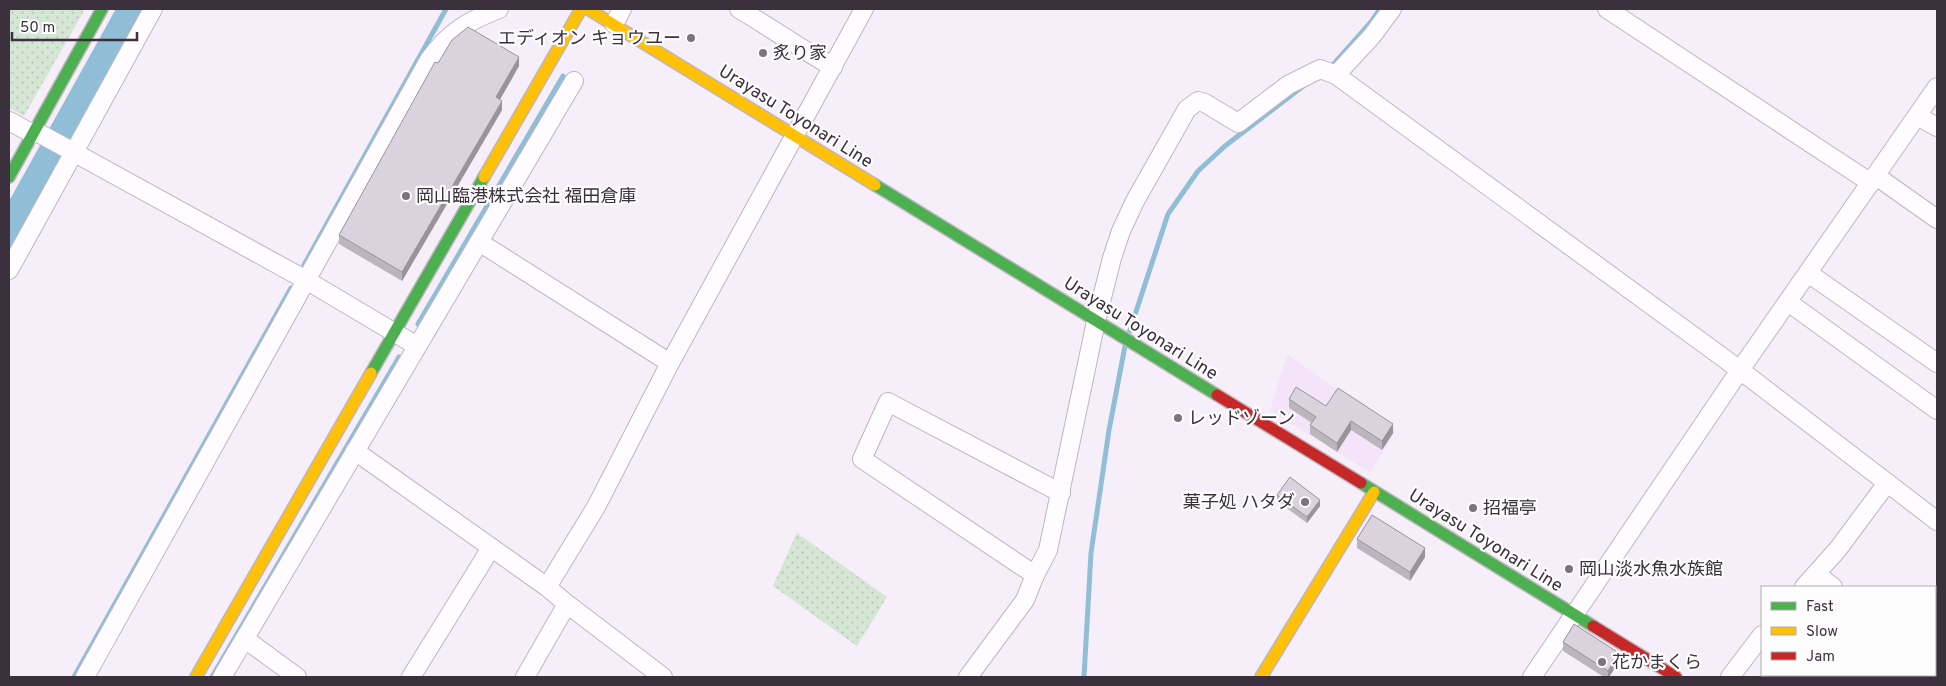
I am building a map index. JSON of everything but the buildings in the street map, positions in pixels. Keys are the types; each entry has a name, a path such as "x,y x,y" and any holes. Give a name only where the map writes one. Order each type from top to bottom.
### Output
{"main road":[{"path":"9,177 38,134 102,9"},
{"path":"196,677 396,333 581,9"},
{"name":"Urayasu Toyonari Line","path":"588,9 618,16 795,136 1676,677"},
{"path":"1261,677 1374,492"}],"street":[{"path":"9,270 69,150 153,9"},
{"path":"85,677 429,60 442,42 455,31 481,16 499,9"},
{"path":"739,9 779,33 788,41 833,67"},
{"path":"547,587 596,507 670,363 864,9"},
{"path":"968,677 1025,600 1048,550 1096,321 1112,258 1121,232 1136,201 1187,109 1198,101 1205,103 1238,123 1288,85 1304,76 1330,72 1372,36 1392,9"},
{"path":"1607,9 1937,219"},
{"path":"1330,72 1740,370 1937,521"},
{"path":"222,677 574,81"},
{"path":"1532,677 1740,370 1937,89"},
{"path":"1917,116 1937,127"},
{"path":"9,121 69,150 306,280 418,346"},
{"path":"479,242 670,363"},
{"path":"1808,273 1937,363"},
{"path":"1788,302 1937,410"},
{"path":"1035,575 862,459 888,402 1061,493"},
{"path":"355,451 547,587 662,677"},
{"path":"1805,586 1838,549 1888,483"},
{"path":"411,677 491,548"},
{"path":"1816,574 1832,586"},
{"path":"524,677 567,604"},
{"path":"1730,677 1761,636"},
{"path":"245,639 297,677"}],"shaded area":[{"path":"1287,354 1396,431 1370,472 1270,411"}],"green space":[{"path":"9,9 85,9 24,116 9,108"},
{"path":"797,533 887,597 857,646 773,586"}],"waterway":[{"path":"9,232 133,9"},
{"path":"304,265 446,9"},
{"path":"1332,66 1380,9"},
{"path":"418,324 563,76"},
{"path":"1129,333 1168,214 1198,171 1225,146 1306,84"},
{"path":"74,677 291,288"},
{"path":"1084,677 1091,553 1109,430 1125,346"},
{"path":"212,677 399,357"}],"traffic: fast":[{"path":"9,177 102,9"},
{"path":"371,373 484,177"},
{"path":"875,185 1217,395"},
{"path":"1361,483 1593,626"}],"traffic: slow":[{"path":"484,177 581,9"},
{"path":"588,9 875,185"},
{"path":"196,677 371,373"},
{"path":"1261,677 1374,492"}],"traffic: jam":[{"path":"1217,395 1361,483"},
{"path":"1593,626 1676,677"}],"place":[{"name":"エディオン キョウユー","path":"691,38"},
{"name":"炙り家","path":"763,53"},
{"name":"岡山臨港株式会社 福田倉庫","path":"406,196"},
{"name":"レッドゾーン","path":"1178,418"},
{"name":"菓子処 ハタダ","path":"1305,502"},
{"name":"招福亭","path":"1473,508"},
{"name":"岡山淡水魚水族館","path":"1569,569"},
{"name":"花かまくら","path":"1602,662"}]}
